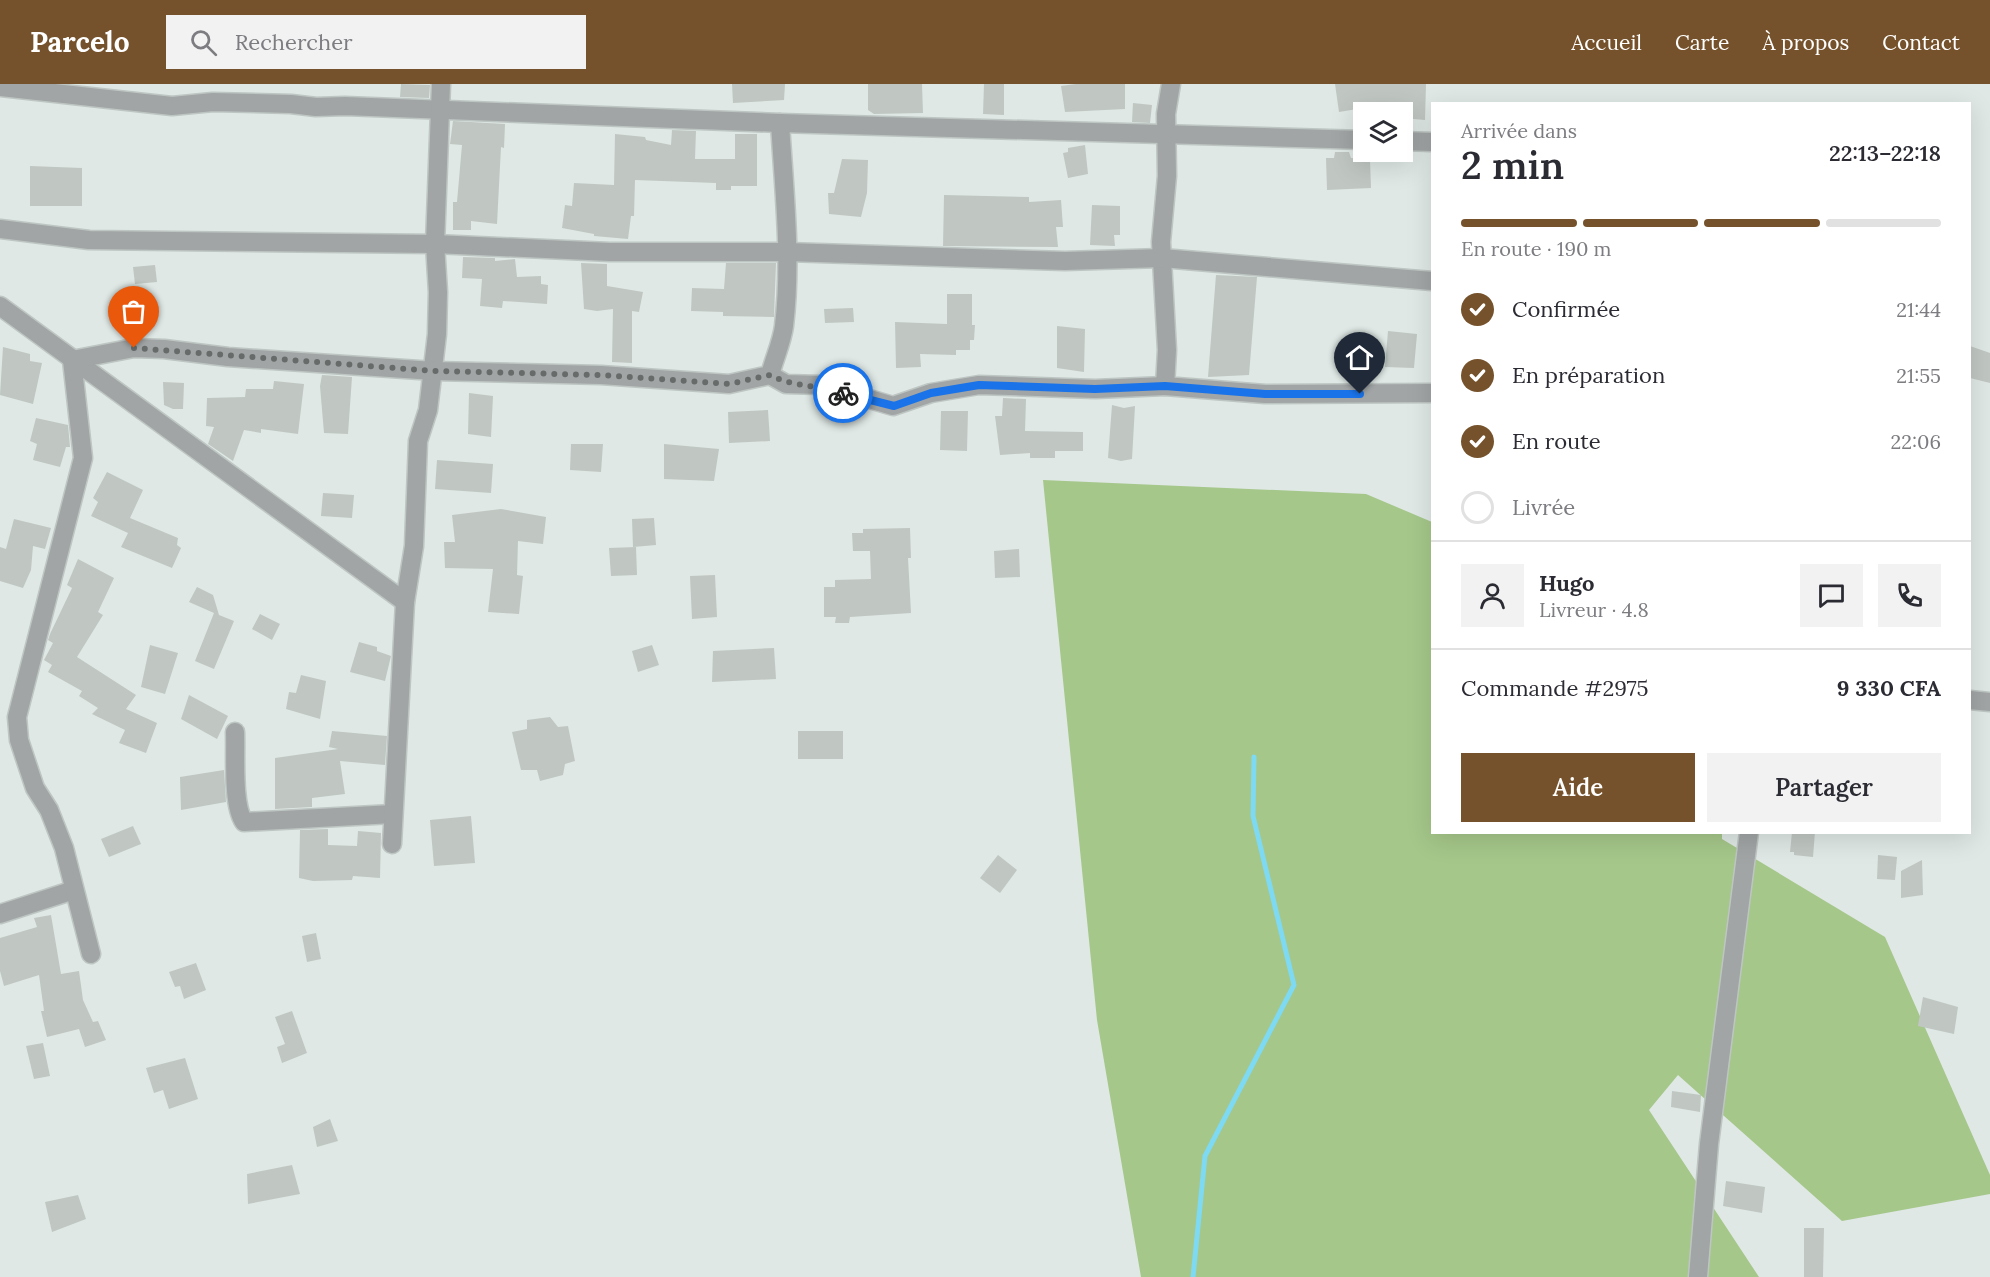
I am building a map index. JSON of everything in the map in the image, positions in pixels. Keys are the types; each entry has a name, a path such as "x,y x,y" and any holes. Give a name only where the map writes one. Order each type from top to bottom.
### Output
{"street":[{"path":"392,844 405,602 414,546 418,441 428,410 434,371 438,292 435,244 442,110 441,84"},
{"path":"1165,386 1167,350 1162,258 1167,176 1165,134 1171,84"},
{"path":"0,87 172,106 213,102 270,103 316,107 345,106 780,123 1353,140"},
{"path":"770,375 784,329 787,252 780,123"},
{"path":"1413,141 1431,142"},
{"path":"0,229 89,240 435,244 610,252 787,252 1065,261 1162,258 1431,281"},
{"path":"0,306 405,602"},
{"path":"72,360 134,348 434,371 601,375 729,384 770,375 786,384 822,386 894,406 931,393 979,385 1095,389 1165,386 1265,394 1431,393"},
{"path":"72,360 83,458 17,717 19,740 35,788 49,810 64,848 91,954"},
{"path":"1971,700 1990,702"},
{"path":"235,732 238,808 244,822 393,814"},
{"path":"1698,1277 1708,1143 1749,834"},
{"path":"0,914 74,890"}],"green space":[{"path":"1043,480 1366,494 1431,522 1431,834 1722,834 1722,839 1885,937 1990,1175 1990,1194 1842,1221 1678,1075 1649,1110 1759,1277 1141,1277 1097,1020"}],"building":[{"path":"401,84 430,85 429,98 400,97"},
{"path":"732,84 785,84 784,100 733,103"},
{"path":"868,84 922,84 923,113 874,114 868,110"},
{"path":"984,84 1004,84 1004,115 983,114"},
{"path":"1125,84 1125,109 1065,112 1061,86"},
{"path":"1335,84 1426,84 1425,120 1413,119 1413,102 1353,102 1353,110 1339,112"},
{"path":"1133,103 1152,105 1150,123 1132,122"},
{"path":"453,121 505,124 504,148 501,147 497,224 471,221 471,230 453,230 453,202 457,202 462,145 450,144"},
{"path":"672,130 696,131 695,159 735,159 735,134 757,134 757,186 731,186 731,190 716,190 716,183 635,180 634,216 631,216 628,239 594,236 594,234 562,228 565,205 572,206 574,183 614,185 615,134 645,137 646,140 671,145"},
{"path":"1085,145 1088,174 1068,178 1063,153 1068,152 1068,148"},
{"path":"1335,152 1349,152 1353,162 1370,162 1371,188 1327,190 1326,158 1334,158"},
{"path":"842,159 868,160 867,193 861,217 829,214 828,193 834,193"},
{"path":"30,166 82,168 82,206 30,206"},
{"path":"944,195 1029,197 1029,202 1061,200 1063,227 1056,227 1058,247 943,246"},
{"path":"1092,205 1120,206 1120,235 1114,235 1115,246 1090,245"},
{"path":"463,257 495,258 495,261 515,259 517,277 541,276 541,284 548,285 547,304 503,301 502,308 480,306 482,279 462,278"},
{"path":"581,263 607,264 607,286 643,292 639,312 632,311 632,363 612,362 613,309 597,311 584,309"},
{"path":"726,263 776,263 774,317 723,316 723,312 691,311 692,288 724,289"},
{"path":"155,265 157,282 135,284 133,267"},
{"path":"1216,275 1257,277 1249,375 1208,377"},
{"path":"947,294 972,294 972,325 975,325 974,340 970,340 970,350 956,350 956,355 920,354 921,367 896,368 895,322 947,324"},
{"path":"853,308 854,322 825,323 824,309"},
{"path":"1057,326 1085,329 1084,372 1057,368"},
{"path":"1388,331 1417,334 1414,368 1385,367"},
{"path":"1971,346 1990,353 1990,383 1971,378"},
{"path":"3,347 30,354 30,361 42,363 33,404 0,395"},
{"path":"322,375 352,377 348,434 324,433 320,386"},
{"path":"274,381 304,384 298,434 261,429 261,433 244,430 233,461 208,444 214,427 206,426 207,398 245,397 246,389 273,389"},
{"path":"163,382 184,383 183,409 173,409 164,405"},
{"path":"469,393 493,396 491,437 468,434"},
{"path":"1003,398 1026,399 1025,431 1083,432 1083,451 1055,451 1055,458 1030,458 1030,453 1000,455 995,416 1002,416"},
{"path":"1112,405 1124,408 1135,406 1132,459 1121,461 1108,458"},
{"path":"768,410 770,441 729,443 728,412"},
{"path":"941,411 968,411 967,451 940,450"},
{"path":"36,418 68,425 70,447 66,447 60,467 33,460 37,444 30,441"},
{"path":"571,444 603,444 601,472 570,470"},
{"path":"664,444 719,449 714,481 664,479"},
{"path":"437,460 493,464 491,493 435,489"},
{"path":"107,472 143,490 130,518 178,538 177,545 181,548 172,568 121,547 128,533 91,516 98,502 93,498"},
{"path":"323,493 354,495 352,518 321,516"},
{"path":"501,509 546,517 543,544 518,541 517,575 523,576 519,614 488,612 493,569 445,568 444,542 455,542 452,515"},
{"path":"654,518 656,545 633,547 632,519"},
{"path":"14,519 51,528 45,549 33,546 31,570 23,588 0,581 0,547 6,549"},
{"path":"910,528 911,558 908,558 911,613 850,617 849,623 835,623 836,617 824,617 824,587 835,587 835,580 871,579 870,551 853,551 852,533 863,533 863,529"},
{"path":"636,547 637,575 611,576 609,548"},
{"path":"1019,549 1020,577 995,578 994,551"},
{"path":"78,559 114,578 98,612 103,615 77,657 136,695 126,709 157,723 146,753 119,743 125,730 92,714 98,708 79,696 82,691 48,672 52,665 44,660 53,643 48,640 72,588 67,585"},
{"path":"715,575 717,617 692,619 690,576"},
{"path":"197,587 213,595 219,615 234,621 214,669 195,661 214,613 189,602"},
{"path":"260,614 280,624 272,640 252,629"},
{"path":"359,642 377,647 377,651 391,656 385,681 350,672"},
{"path":"150,645 178,653 165,694 141,687"},
{"path":"652,645 659,665 638,672 632,651"},
{"path":"774,648 776,679 712,682 713,651"},
{"path":"301,675 326,681 320,719 286,709 289,692 296,693"},
{"path":"189,695 228,716 217,739 181,719"},
{"path":"550,717 558,727 568,726 575,761 565,764 563,775 540,781 537,770 521,770 512,732 527,729 527,720"},
{"path":"332,731 387,736 385,765 340,761 345,794 312,798 312,807 275,809 275,758 338,749 329,747"},
{"path":"798,731 843,731 843,759 798,759"},
{"path":"224,770 226,802 181,810 180,777"},
{"path":"471,816 475,863 434,866 430,820"},
{"path":"133,826 141,844 109,857 101,839"},
{"path":"328,829 328,845 357,846 358,831 381,833 380,878 353,876 352,880 313,881 299,878 300,830"},
{"path":"1792,834 1815,834 1813,857 1794,855 1794,852 1790,852"},
{"path":"998,855 1017,870 1000,893 980,878"},
{"path":"1878,855 1897,857 1895,880 1877,879"},
{"path":"1922,860 1923,895 1901,898 1901,871"},
{"path":"51,915 61,974 79,971 83,1000 93,1022 98,1021 106,1040 85,1047 79,1029 47,1037 41,1011 44,1011 39,975 4,986 0,971 0,938 37,927 34,918"},
{"path":"316,933 321,959 307,962 302,936"},
{"path":"196,963 206,990 184,999 180,986 175,987 169,972"},
{"path":"1923,997 1958,1007 1954,1034 1918,1026"},
{"path":"292,1011 307,1053 282,1063 277,1047 285,1044 275,1017"},
{"path":"43,1043 50,1076 34,1079 26,1046"},
{"path":"185,1058 198,1099 169,1109 163,1090 154,1093 146,1068"},
{"path":"1672,1091 1701,1095 1700,1112 1671,1107"},
{"path":"330,1119 338,1141 317,1147 313,1127"},
{"path":"292,1165 300,1194 248,1204 247,1174"},
{"path":"1726,1181 1765,1187 1762,1213 1723,1206"},
{"path":"78,1195 86,1219 52,1232 45,1202"},
{"path":"1804,1228 1824,1228 1823,1277 1804,1277"}],"waterway":[{"path":"1193,1277 1205,1156 1294,985 1253,816 1254,757"}],"way so far":[{"path":"134,348 434,371 601,375 729,384 770,375 786,384 822,386 843,393"}],"route":[{"path":"843,393 894,406 931,393 979,385 1095,389 1165,386 1265,394 1360,394"}]}
